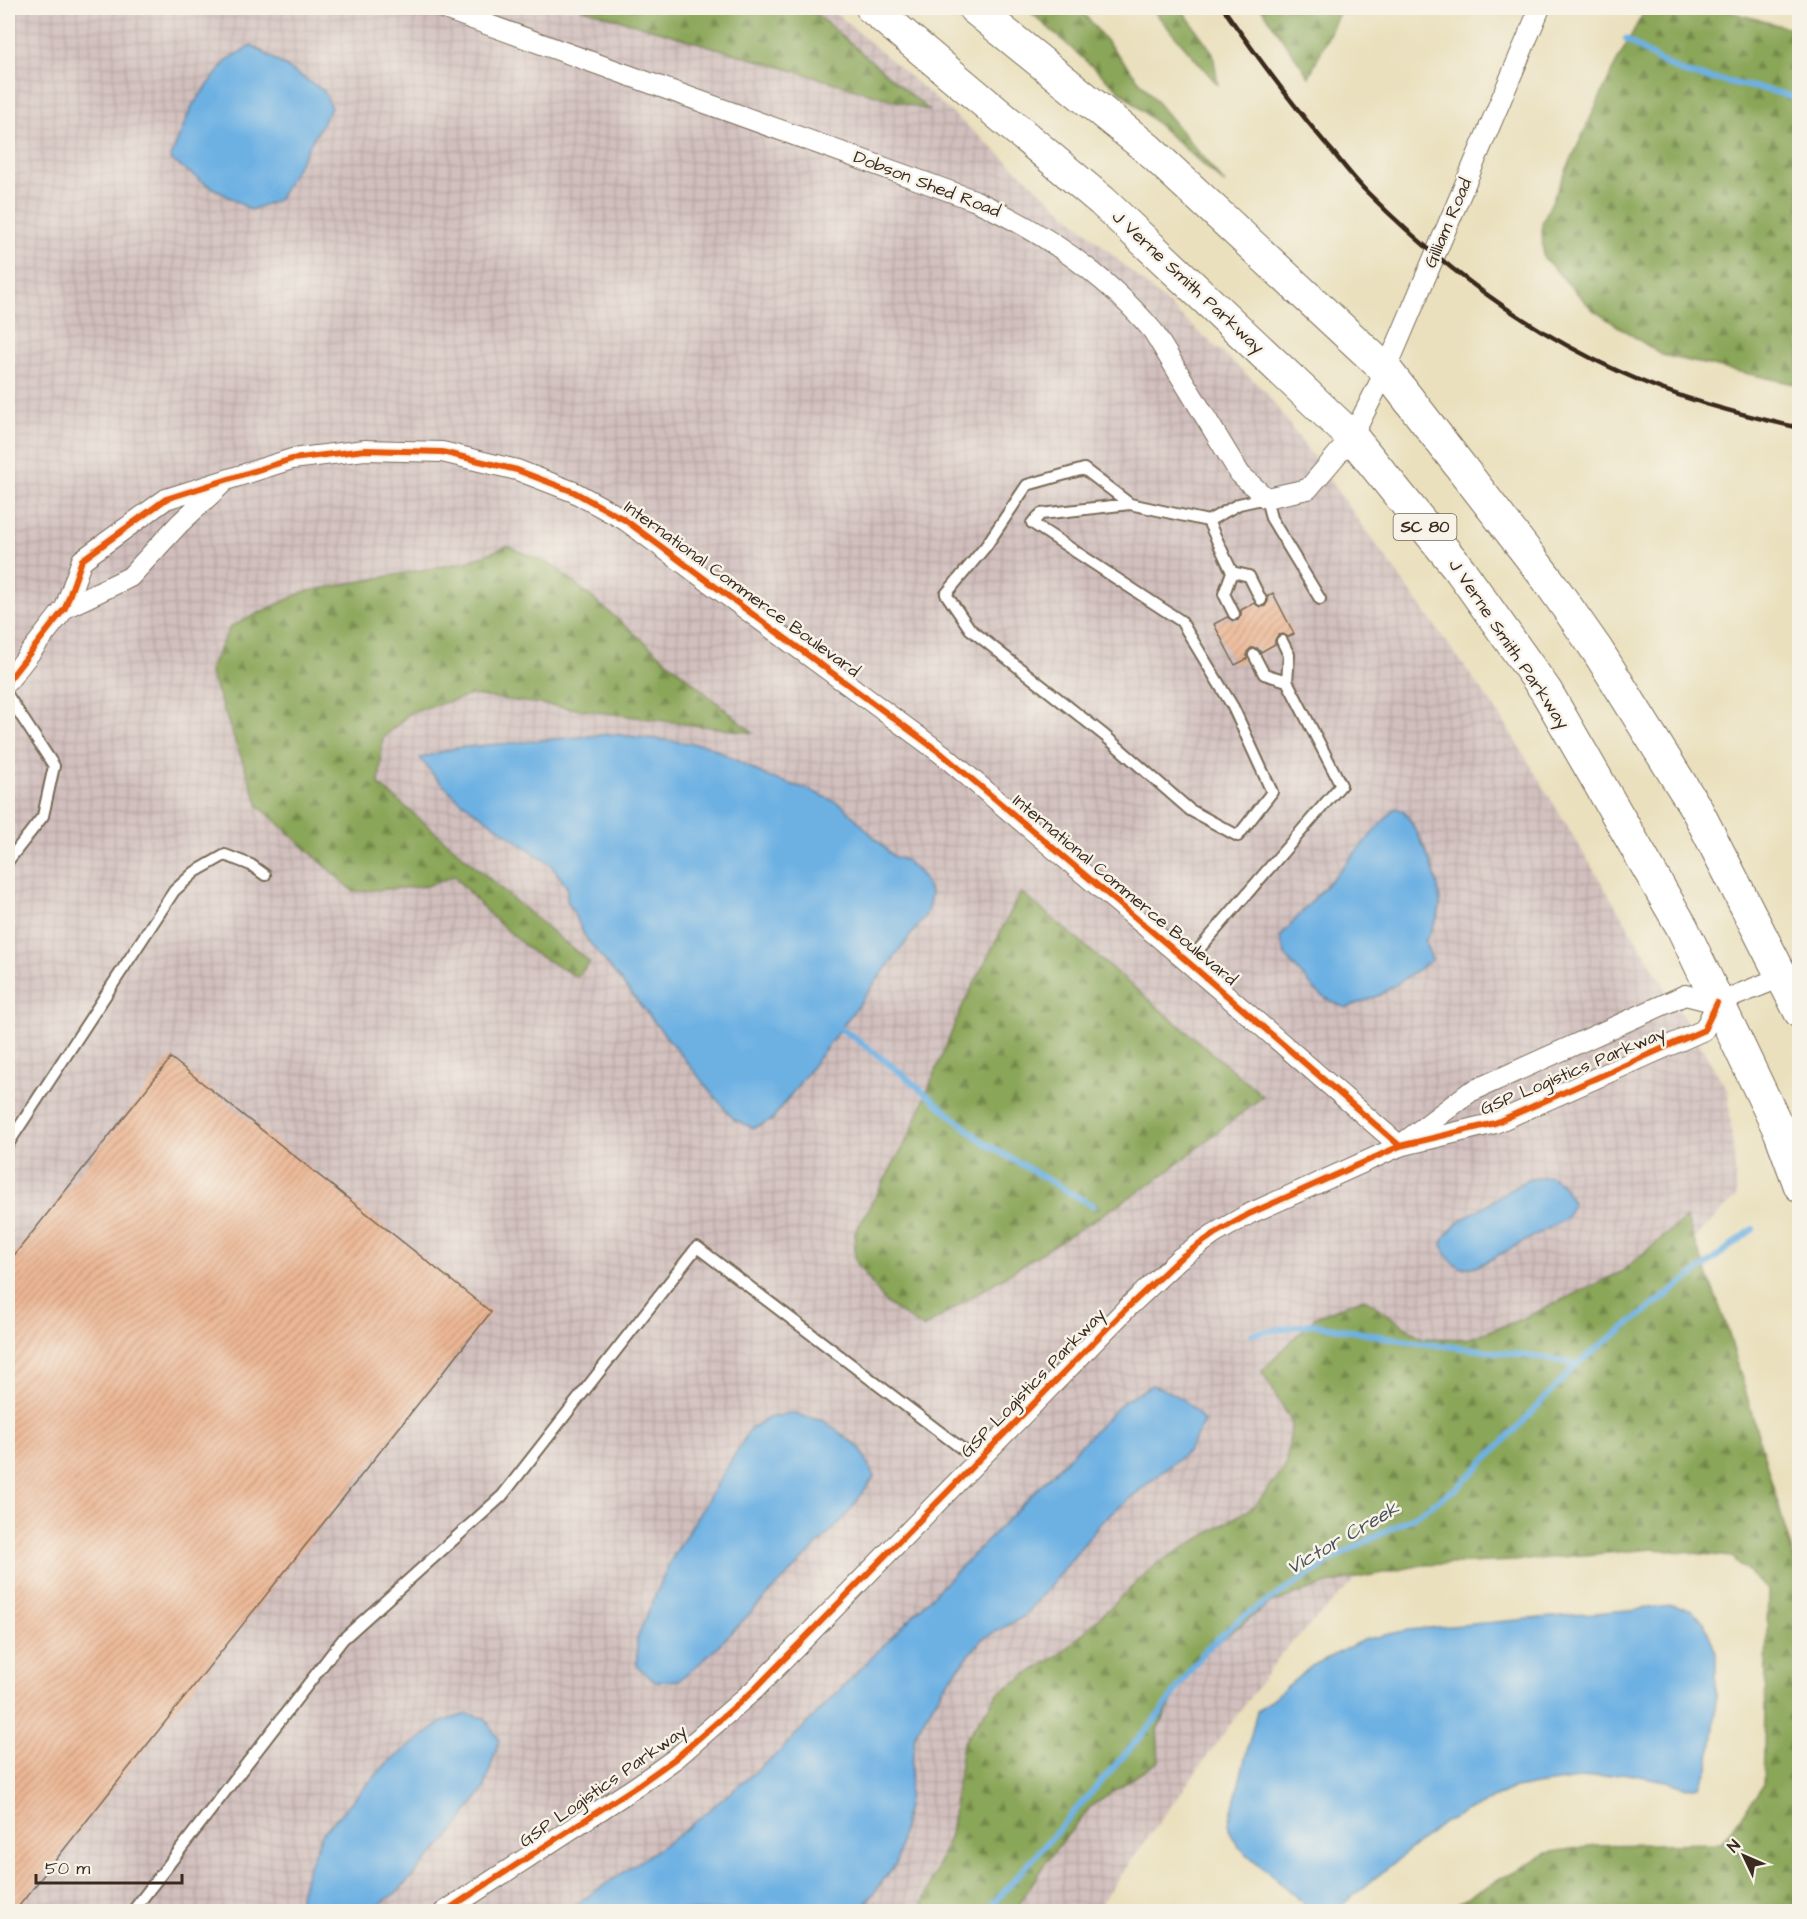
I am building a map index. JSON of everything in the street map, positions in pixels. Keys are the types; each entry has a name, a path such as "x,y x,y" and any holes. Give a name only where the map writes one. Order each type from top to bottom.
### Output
{"main road":[{"name":"J Verne Smith Parkway","path":"872,8 1102,201 1352,437 1460,570 1546,691 1682,927 1716,1003 1780,1132 1800,1186"},
{"path":"974,8 1148,149 1386,370 1548,580 1597,650 1697,810 1800,1012"}],"street":[{"name":"Dobson Shed Road","path":"442,8 974,200 1025,225 1088,269 1137,312 1153,331 1240,474 1266,498"},
{"name":"Gilliam Road","path":"1352,437 1386,370 1540,8"},
{"path":"1266,498 1308,489 1352,437"},
{"name":"International Commerce Boulevard","path":"8,681 65,608 82,560 166,499 292,459 365,450 442,452 517,470 574,492 625,520 942,754 1188,962 1400,1146"},
{"name":"International Commerce Boulevard","path":"65,608 130,577 179,524 227,478"},
{"path":"1716,1003 1782,977"},
{"name":"GSP Logistics Parkway","path":"444,1911 676,1758 754,1690 1126,1309 1180,1258 1214,1234 1249,1214 1400,1146 1496,1123 1704,1030 1716,1003 1684,995 1470,1092 1400,1146"}],"lane":[{"path":"1130,504 1084,469 1027,485 986,546 946,594 970,629 1104,735 1190,810 1238,836 1272,792 1233,707 1181,621 1032,523 1041,513 1130,504 1208,521 1239,504 1266,498 1271,518 1320,599"},
{"path":"1208,521 1232,572 1224,594 1234,614"},
{"path":"1232,572 1250,576 1261,600"},
{"path":"1188,962 1341,785 1287,681 1289,656 1282,641"},
{"path":"1254,655 1264,674 1287,681"},
{"path":"8,696 54,766 43,816 8,861"},
{"path":"8,1144 174,891 195,872 225,855 251,865 265,875"},
{"path":"132,1911 343,1639 502,1496 697,1247 978,1461"}],"shaded area":[{"path":"8,8 830,8 994,149 1265,391 1501,717 1728,1091 1737,1196 1282,1653 1095,1911 8,1912"}],"green space":[{"path":"580,8 809,8 930,111"},
{"path":"1026,8 1079,8 1225,184"},
{"path":"1151,8 1181,8 1213,53 1218,85"},
{"path":"1261,8 1341,9 1309,77"},
{"path":"1646,8 1717,8 1799,31 1799,385 1662,355 1593,310 1543,257 1542,223 1614,67"},
{"path":"507,546 554,566 753,733 472,695 411,712 383,738 379,785 590,962 577,977 532,952 490,915 454,876 427,886 354,892 259,806 209,670 230,627 303,592 470,561"},
{"path":"1021,892 1263,1096 1157,1180 923,1328 886,1303 855,1260 855,1233 909,1136 961,1009"},
{"path":"1686,1218 1726,1324 1799,1571 1800,1848 1794,1911 1443,1911 1547,1853 1595,1845 1721,1843 1763,1786 1768,1591 1732,1557 1653,1549 1514,1561 1423,1565 1327,1584 1271,1603 1194,1659 1157,1730 1159,1761 1092,1805 1045,1863 1015,1911 920,1911 950,1835 963,1743 998,1693 1063,1652 1156,1564 1255,1506 1285,1468 1292,1423 1262,1371 1316,1317 1364,1298 1422,1338 1467,1339 1522,1319 1621,1272"}],"water":[{"path":"252,45 324,91 331,108 278,200 251,210 203,182 170,159 192,106 227,60"},
{"path":"611,734 707,745 768,777 812,791 842,805 893,856 907,861 923,877 931,895 926,915 771,1121 753,1128 733,1119 586,938 567,900 567,887 551,865 458,799 436,778 420,758 455,748"},
{"path":"1395,808 1404,811 1417,832 1435,874 1440,901 1439,912 1425,942 1432,960 1380,995 1346,1008 1317,992 1286,957 1280,937"},
{"path":"1549,1176 1562,1184 1573,1202 1566,1219 1478,1266 1462,1268 1450,1260 1442,1245 1445,1236 1461,1220 1527,1180"},
{"path":"1152,1385 1182,1399 1204,1422 1188,1451 1102,1521 1023,1617 982,1639 944,1686 915,1734 908,1800 897,1862 860,1911 566,1911 680,1834 777,1754 1123,1402"},
{"path":"790,1413 824,1421 861,1449 874,1477 847,1515 706,1658 679,1680 655,1682 637,1666 637,1638 670,1562 750,1429 768,1418"},
{"path":"1672,1606 1690,1609 1704,1622 1716,1653 1716,1711 1709,1766 1699,1786 1687,1788 1667,1781 1622,1773 1515,1788 1443,1823 1337,1909 1310,1909 1239,1847 1231,1834 1229,1823 1257,1711 1312,1666 1363,1640 1408,1630"},
{"path":"467,1714 485,1718 499,1740 484,1789 450,1837 397,1892 370,1911 312,1911 299,1899 306,1873 322,1834 387,1763 444,1721"}],"building":[{"path":"1273,593 1294,634 1288,637 1283,634 1278,635 1275,644 1261,652 1257,648 1251,648 1247,652 1247,659 1235,665 1214,624 1227,617 1233,621 1238,620 1241,610 1254,603 1260,607 1265,606 1268,596"},
{"path":"171,1058 491,1312 15,1911 8,1911 8,1263"}],"waterway":[{"path":"1626,39 1658,60 1684,73 1800,99"},
{"path":"839,1028 902,1074 983,1142 1093,1206"},
{"name":"Victor Creek","path":"986,1912 1157,1718 1203,1652 1240,1619 1343,1553 1410,1519 1458,1487 1577,1364 1753,1229"},
{"path":"1252,1334 1311,1324 1420,1343 1524,1355 1577,1364"}],"railway":[{"path":"1223,8 1318,135 1368,193 1424,245 1485,293 1550,336 1640,381 1708,404 1800,428"}],"cycle path":[{"path":"8,681 65,608 82,560 166,499 292,459 365,450 442,452 517,470 574,492 625,520 942,754 1188,962 1400,1146"},
{"path":"444,1912 637,1786 676,1758 754,1690 1126,1309 1180,1258 1214,1234 1249,1214 1400,1146 1495,1123 1704,1030 1717,1003"}]}
